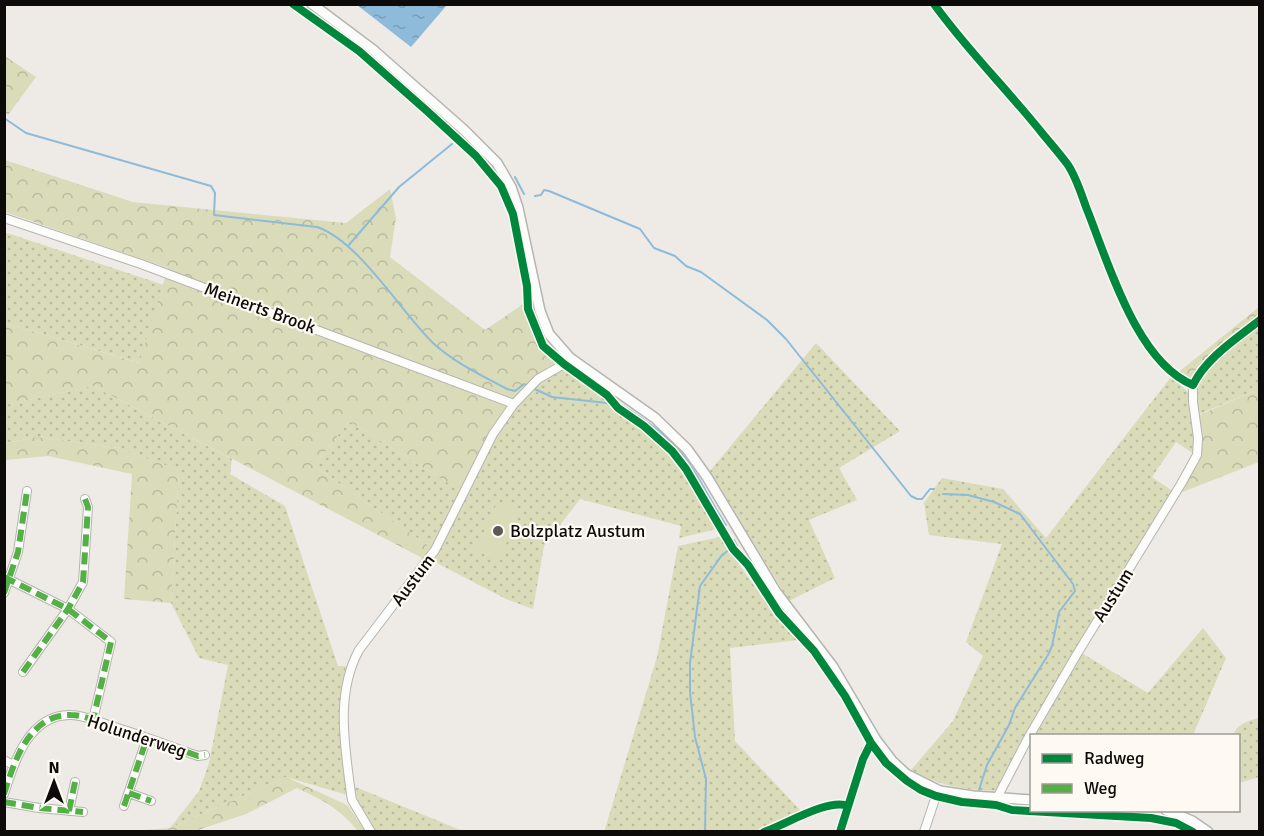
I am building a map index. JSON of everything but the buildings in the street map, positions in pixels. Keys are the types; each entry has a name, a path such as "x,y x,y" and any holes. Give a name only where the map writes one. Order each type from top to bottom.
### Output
{"street":[{"path":"312,4 372,49 464,130 497,163 511,187 518,208 536,296 544,324 557,345 570,358 660,422 687,449 707,477 776,592 833,667 876,740 892,760 906,774 938,790 964,795 1030,800"},
{"name":"Meinerts Brook","path":"4,218 141,264 514,404"},
{"name":"Austum","path":"371,831 352,800 351,794 344,707 350,666 359,650 435,550 493,434 514,404 538,379 570,358"},
{"name":"Austum","path":"1030,734 1197,455 1198,438 1193,385"},
{"path":"4,593 7,578 18,552 27,491"},
{"path":"23,672 68,609 83,582 88,507 85,499"},
{"path":"7,578 68,609 111,642 93,720"},
{"name":"Holunderweg","path":"4,794 13,765 30,736 46,722 71,715 93,720 198,756 205,755"},
{"name":"Austum","path":"997,798 1030,735"},
{"path":"124,806 147,738"},
{"path":"840,831 866,751 876,740"},
{"path":"4,760 13,765"},
{"path":"69,811 75,782"},
{"path":"924,831 938,790"},
{"path":"129,793 151,801"},
{"path":"4,802 83,812"},
{"path":"764,831 822,808 841,803 848,806"},
{"path":"1171,812 1208,831"}],"green space":[{"path":"5,56 36,77 8,115 5,112"},
{"path":"5,160 133,202 346,223 390,189 396,218 390,257 485,330 526,302 542,349 560,364 513,401 461,491 349,421 314,466 433,549 426,560 93,386 5,405 5,323 139,363 168,268 5,212"},
{"path":"4,232 164,285 140,363 5,323"},
{"path":"1259,307 1259,317 1213,353 1190,380 1175,375"},
{"path":"1259,325 1259,389 1197,415 1196,387 1201,376 1225,352"},
{"path":"816,343 900,431 839,468 857,500 809,520 835,578 789,601 710,471"},
{"path":"566,367 606,398 617,412 656,440 691,483 717,527 679,538 681,526 580,499 544,546 533,609 506,599 433,561 441,549 494,435 540,380"},
{"path":"1171,377 1189,393 1196,444 1194,454 1176,442 1152,477 1174,492 1074,651 996,791 952,786 911,770 953,721 983,656 966,642 1002,544 929,535 924,503 942,478 1003,489 1046,538"},
{"path":"93,386 232,459 230,474 285,506 338,666 346,666 341,716 347,795 286,777 170,828 199,791 209,763 228,665 199,658 171,603 179,470 114,447 37,437 5,443 5,405"},
{"path":"1259,389 1259,462 1180,493 1192,471 1197,416"},
{"path":"349,421 461,491 433,549 314,466"},
{"path":"37,437 114,447 179,470 171,603 124,599 132,474 48,456 5,460 5,443"},
{"name":"Bolzplatz Austum","path":"498,501 521,512 498,561 475,550"},
{"path":"720,537 776,617 799,640 730,648 735,741 802,812 766,829 604,832 657,657 678,546"},
{"path":"1203,628 1226,658 1193,734 1034,734 1080,652 1148,693"},
{"path":"1259,718 1259,777 1240,783 1240,734 1234,734 1247,722"},
{"path":"286,777 345,804 365,831 358,831 330,806 297,788 246,814 195,831 131,831 170,828"},
{"path":"353,786 463,831 374,831 357,799"}],"water":[{"path":"357,5 447,5 411,47"}],"waterway":[{"path":"4,118 26,133 211,186 215,193 214,215 317,227 333,235 364,262 433,343 459,363 507,389 515,391 524,384 552,397 607,403"},
{"path":"458,134 500,175"},
{"path":"348,246 399,187 452,144"},
{"path":"515,177 524,194"},
{"path":"535,196 541,195 544,190 549,191 640,229 654,248 675,256 686,266 701,272 767,320 786,339 911,496 922,499 930,489 934,489"},
{"path":"622,405 672,442 692,467 726,525"},
{"path":"943,494 968,495 994,502 1020,514 1073,584 1075,591 1059,612 1048,655 1015,708 1009,725 987,765 979,790"},
{"path":"734,540 737,546"},
{"path":"705,832 706,779 695,737 690,692 690,663 700,586 722,555 729,550"}],"marked path":[{"path":"4,593 18,552 27,491"},
{"path":"23,672 68,609 83,582 88,507 85,499"},
{"path":"4,577 68,609 111,642 93,720"},
{"path":"4,794 13,768 26,742 44,722 56,717 76,715 198,756 205,755"},
{"path":"124,806 147,738"},
{"path":"69,811 75,782"},
{"path":"129,793 151,801"},
{"path":"4,802 83,812"}],"cycle path":[{"path":"293,4 359,51 476,156 501,186 513,214 527,286 528,309 543,346 607,395 618,408 644,426 672,451 686,469 733,549 748,565 779,613 814,651 845,696 871,743 886,763 907,781 936,796 962,802 996,805 1012,810 1030,811"},
{"path":"934,4 1068,165 1126,308 1155,355 1173,373 1193,385 1214,358 1260,320"},
{"path":"840,832 863,759 871,743"},
{"path":"764,832 818,809 829,806 848,806"},
{"path":"1047,812 1151,818 1176,823 1193,832"}],"place":[{"name":"Bolzplatz Austum","path":"498,531"}]}
